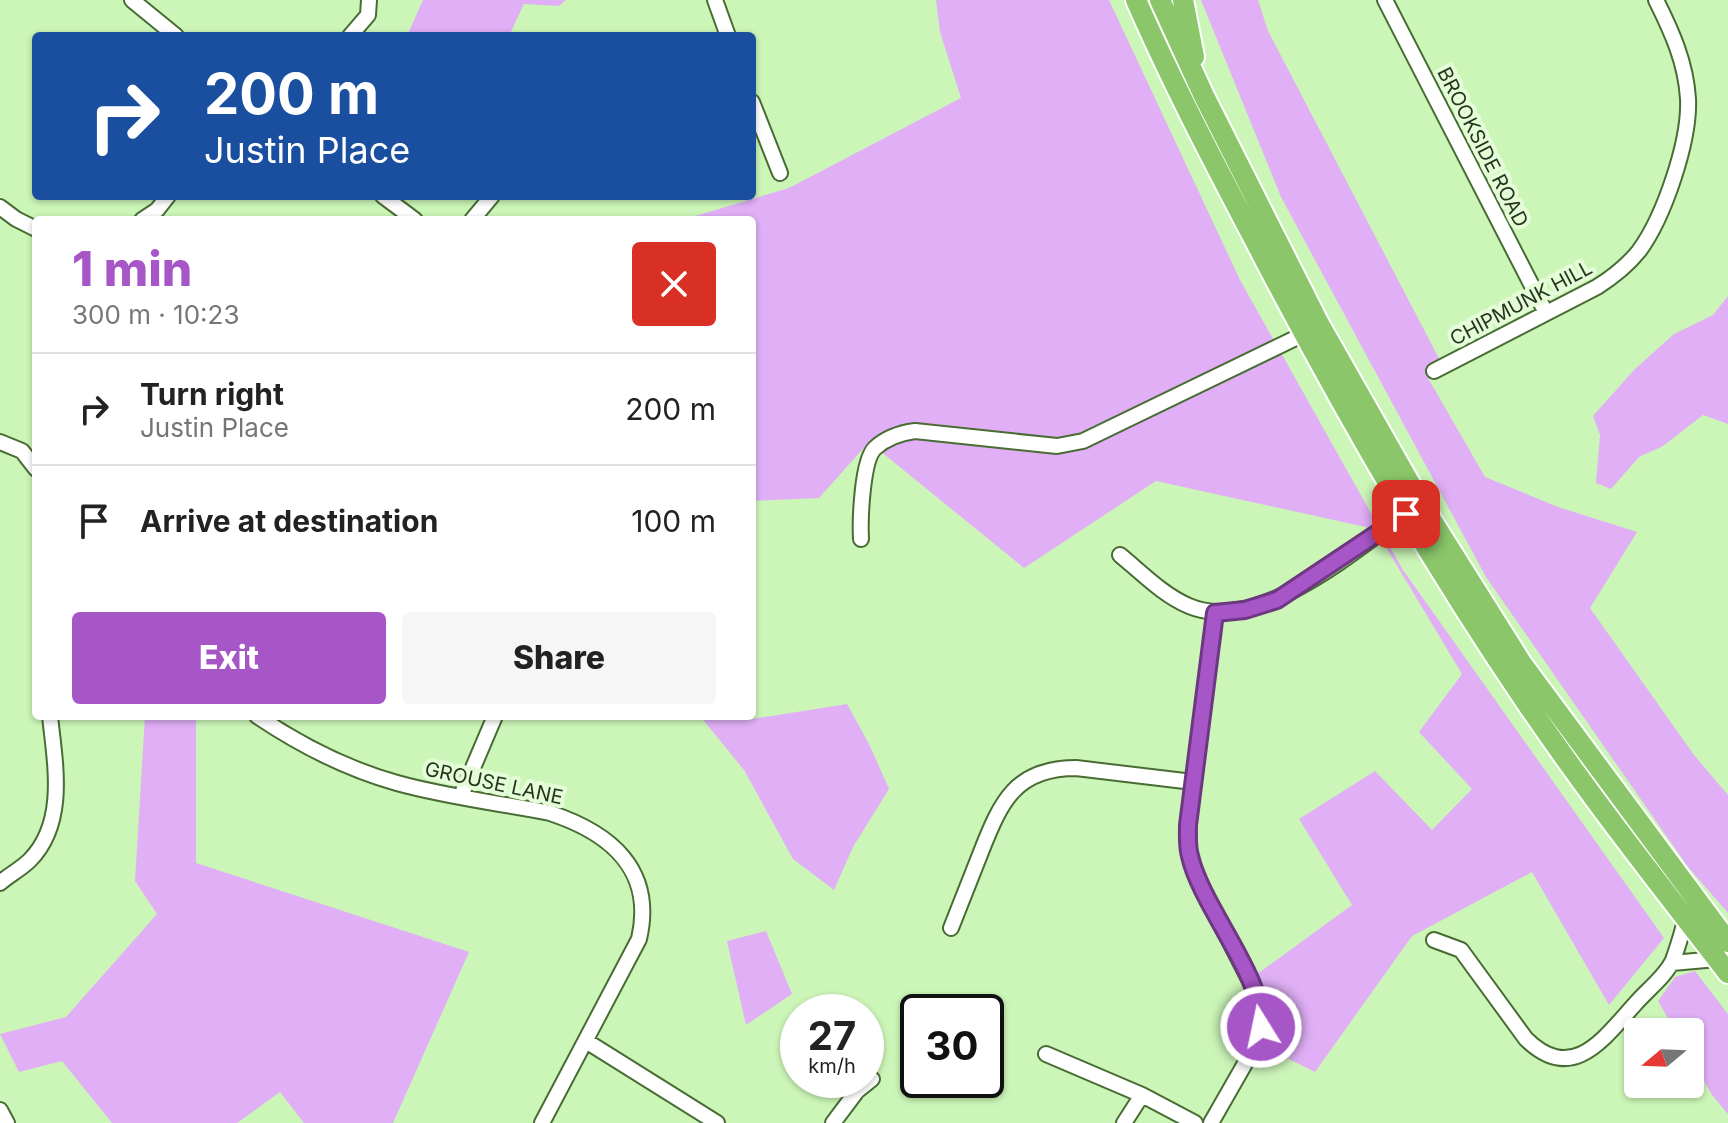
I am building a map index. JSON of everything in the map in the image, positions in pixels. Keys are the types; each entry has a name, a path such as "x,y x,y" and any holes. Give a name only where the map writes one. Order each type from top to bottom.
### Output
{"highway":[{"path":"1136,0 1173,85 1304,334 1406,514 1526,702 1604,811 1686,918 1723,947"},
{"path":"1160,0 1204,96 1319,324 1422,505 1522,664 1723,947"},
{"path":"1183,0 1204,96"}],"street":[{"path":"132,0 171,32"},
{"path":"353,32 368,15 369,0"},
{"path":"715,0 727,32"},
{"name":"BROOKSIDE ROAD","path":"1385,0 1546,313"},
{"name":"CHIPMUNK HILL","path":"1434,371 1597,287 1620,271 1646,240 1686,139 1688,99 1682,60 1656,0"},
{"path":"756,112 780,173"},
{"path":"148,216 165,200"},
{"path":"388,200 410,216"},
{"path":"475,216 489,200"},
{"path":"0,207 32,227"},
{"path":"861,539 867,466 873,449 896,434 915,431 1057,446 1083,441 1304,334"},
{"path":"0,442 22,451 32,464"},
{"path":"1120,555 1165,593 1191,607 1215,613 1245,610 1277,600 1406,514"},
{"path":"1211,1123 1259,1039 1262,1017 1255,991 1197,878 1189,855 1188,825 1215,613"},
{"path":"0,883 29,861 45,841 50,827 55,807 50,720"},
{"name":"GROUSE LANE","path":"263,720 295,742 399,784 550,813 574,821 604,838 618,850 634,872 643,911 639,939 542,1123"},
{"path":"461,796 493,720"},
{"path":"951,928 994,817 1004,800 1029,778 1060,768 1076,768 1193,782"},
{"path":"1434,940 1461,950 1536,1049 1559,1058 1571,1058 1585,1054 1600,1043 1672,963 1686,918"},
{"path":"1672,963 1723,947"},
{"path":"586,1041 717,1123"},
{"path":"1046,1054 1142,1095 1195,1123"},
{"path":"1124,1123 1142,1095"},
{"path":"833,1123 852,1098"},
{"path":"0,1110 7,1123"}],"shaded area":[{"path":"423,0 566,0 559,6 524,4 511,32 409,32"},
{"path":"936,0 1109,0 1240,280 1403,570 1664,938 1609,1005 1532,872 1412,936 1315,1072 1253,1041 1261,1011 1253,977 1352,905 1299,819 1375,771 1432,830 1472,789 1419,732 1462,674 1375,529 1156,481 1024,568 869,442 819,498 756,501 756,216 695,216 789,188 961,98 940,32"},
{"path":"1201,0 1258,0 1268,31 1444,368 1428,378 1485,477 1558,507 1637,532 1590,608 1694,755 1728,795 1728,913 1688,867 1486,577 1281,197"},
{"path":"1728,296 1728,424 1703,415 1663,446 1639,457 1611,489 1596,483 1600,435 1593,416 1634,370 1674,334 1713,315"},
{"path":"847,704 869,744 889,789 853,847 834,890 793,859 744,770 703,720 756,718"},
{"path":"145,720 196,720 196,863 469,952 393,1123 304,1123 280,1092 237,1123 112,1123 62,1061 19,1072 0,1034 66,1017 157,914 135,881"},
{"path":"766,931 792,994 780,994 780,1002 746,1025 727,941"},
{"path":"1695,971 1728,1014 1728,1114 1704,1081 1704,1018 1668,1018 1658,1001 1675,977"}],"route":[{"path":"1261,1027 1262,1017 1255,991 1197,878 1189,855 1188,825 1215,613 1245,610 1277,600 1406,514"}]}
